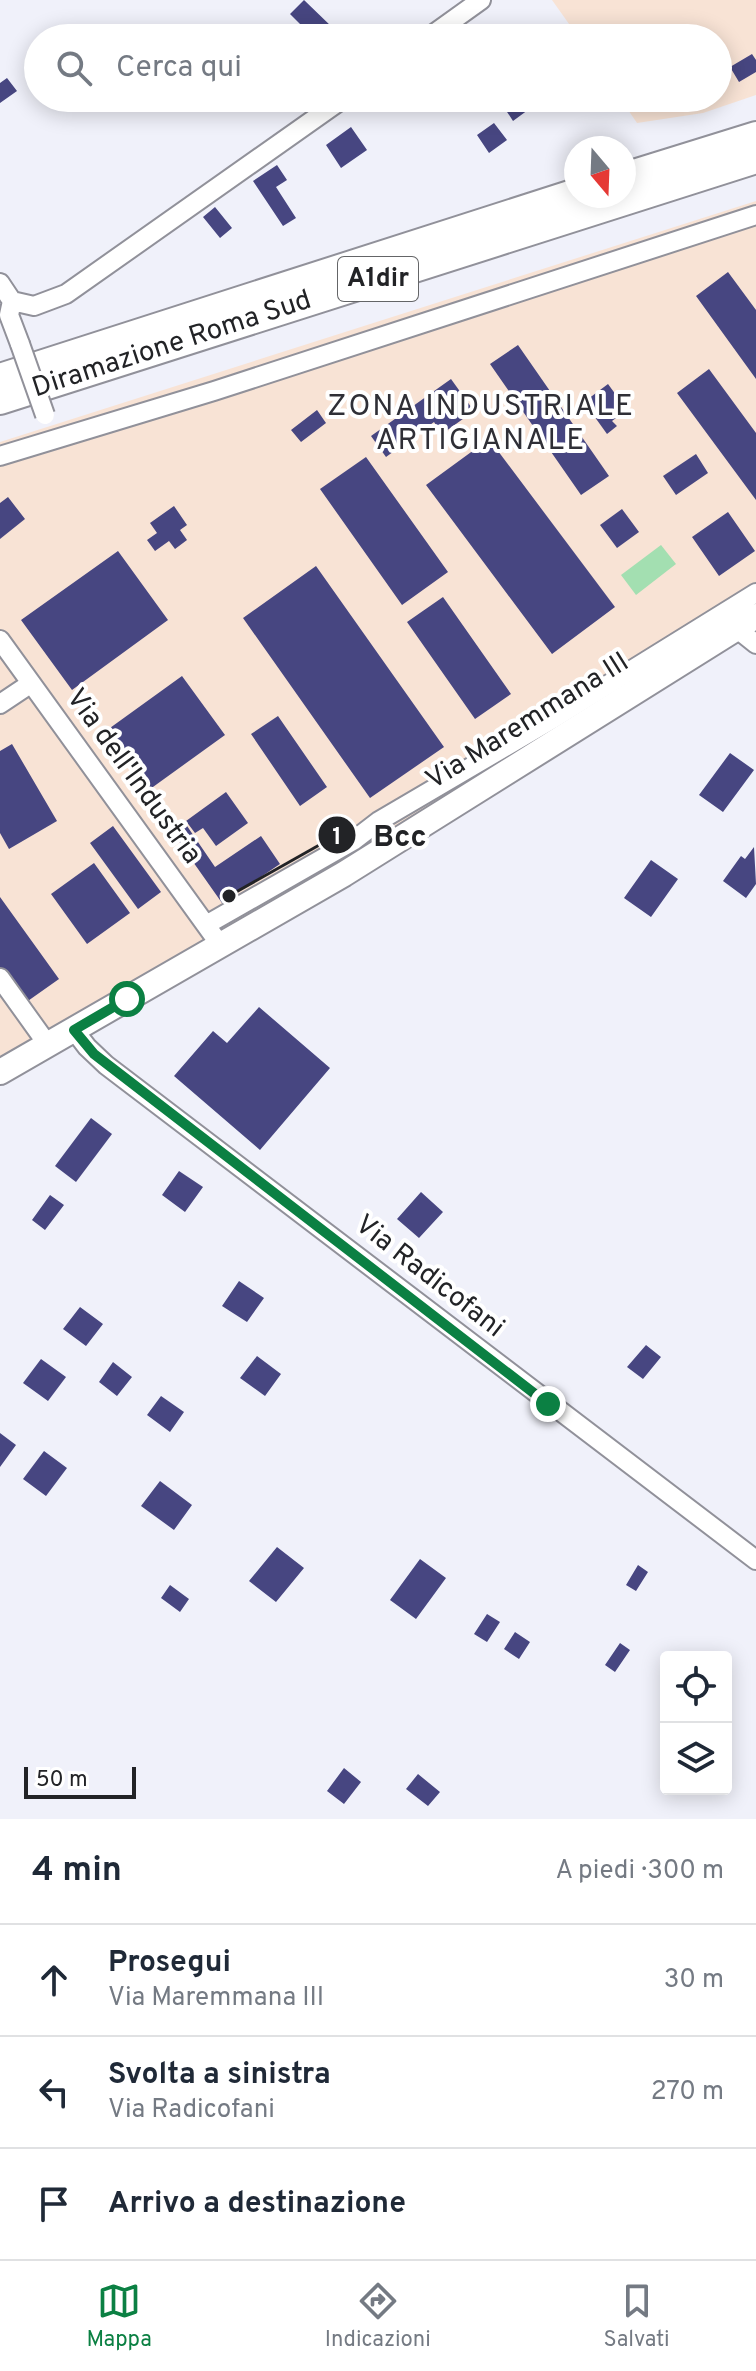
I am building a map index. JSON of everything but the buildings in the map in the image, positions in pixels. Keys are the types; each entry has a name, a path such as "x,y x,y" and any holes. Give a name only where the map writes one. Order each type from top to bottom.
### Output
{"highway":[{"path":"636,173 756,136"},
{"name":"Diramazione Roma Sud","path":"0,400 756,159"},
{"name":"Diramazione Roma Sud","path":"0,378 564,197"}],"main road":[{"name":"Via Maremmana III","path":"0,1072 344,874 746,622"}],"street":[{"path":"448,24 481,0"},
{"path":"0,283 12,301 34,306 66,294 324,112"},
{"path":"0,456 756,215"},
{"path":"12,301 9,315 54,440"},
{"path":"206,925 353,841 379,821 551,720 756,593"},
{"path":"746,622 756,644"},
{"name":"Via dell'Industria","path":"0,640 221,946"},
{"path":"0,704 30,684"},
{"path":"0,978 48,1045"},
{"name":"Via Radicofani","path":"74,1030 87,1047 117,1073 756,1560"}],"shaded area":[{"path":"552,0 756,0 756,95 732,103 732,24 569,24"},
{"path":"630,112 706,112 703,113 637,123"},
{"path":"756,201 756,606 376,841 0,1063 0,442"}],"green space":[{"path":"661,545 676,564 636,595 621,575"}],"place":[{"name":"Bcc","path":"229,896"}],"district":[{"name":"ZONA INDUSTRIALE ARTIGIANALE","path":"481,424"}],"route":[{"path":"127,999 74,1030 94,1054 548,1404"}]}
